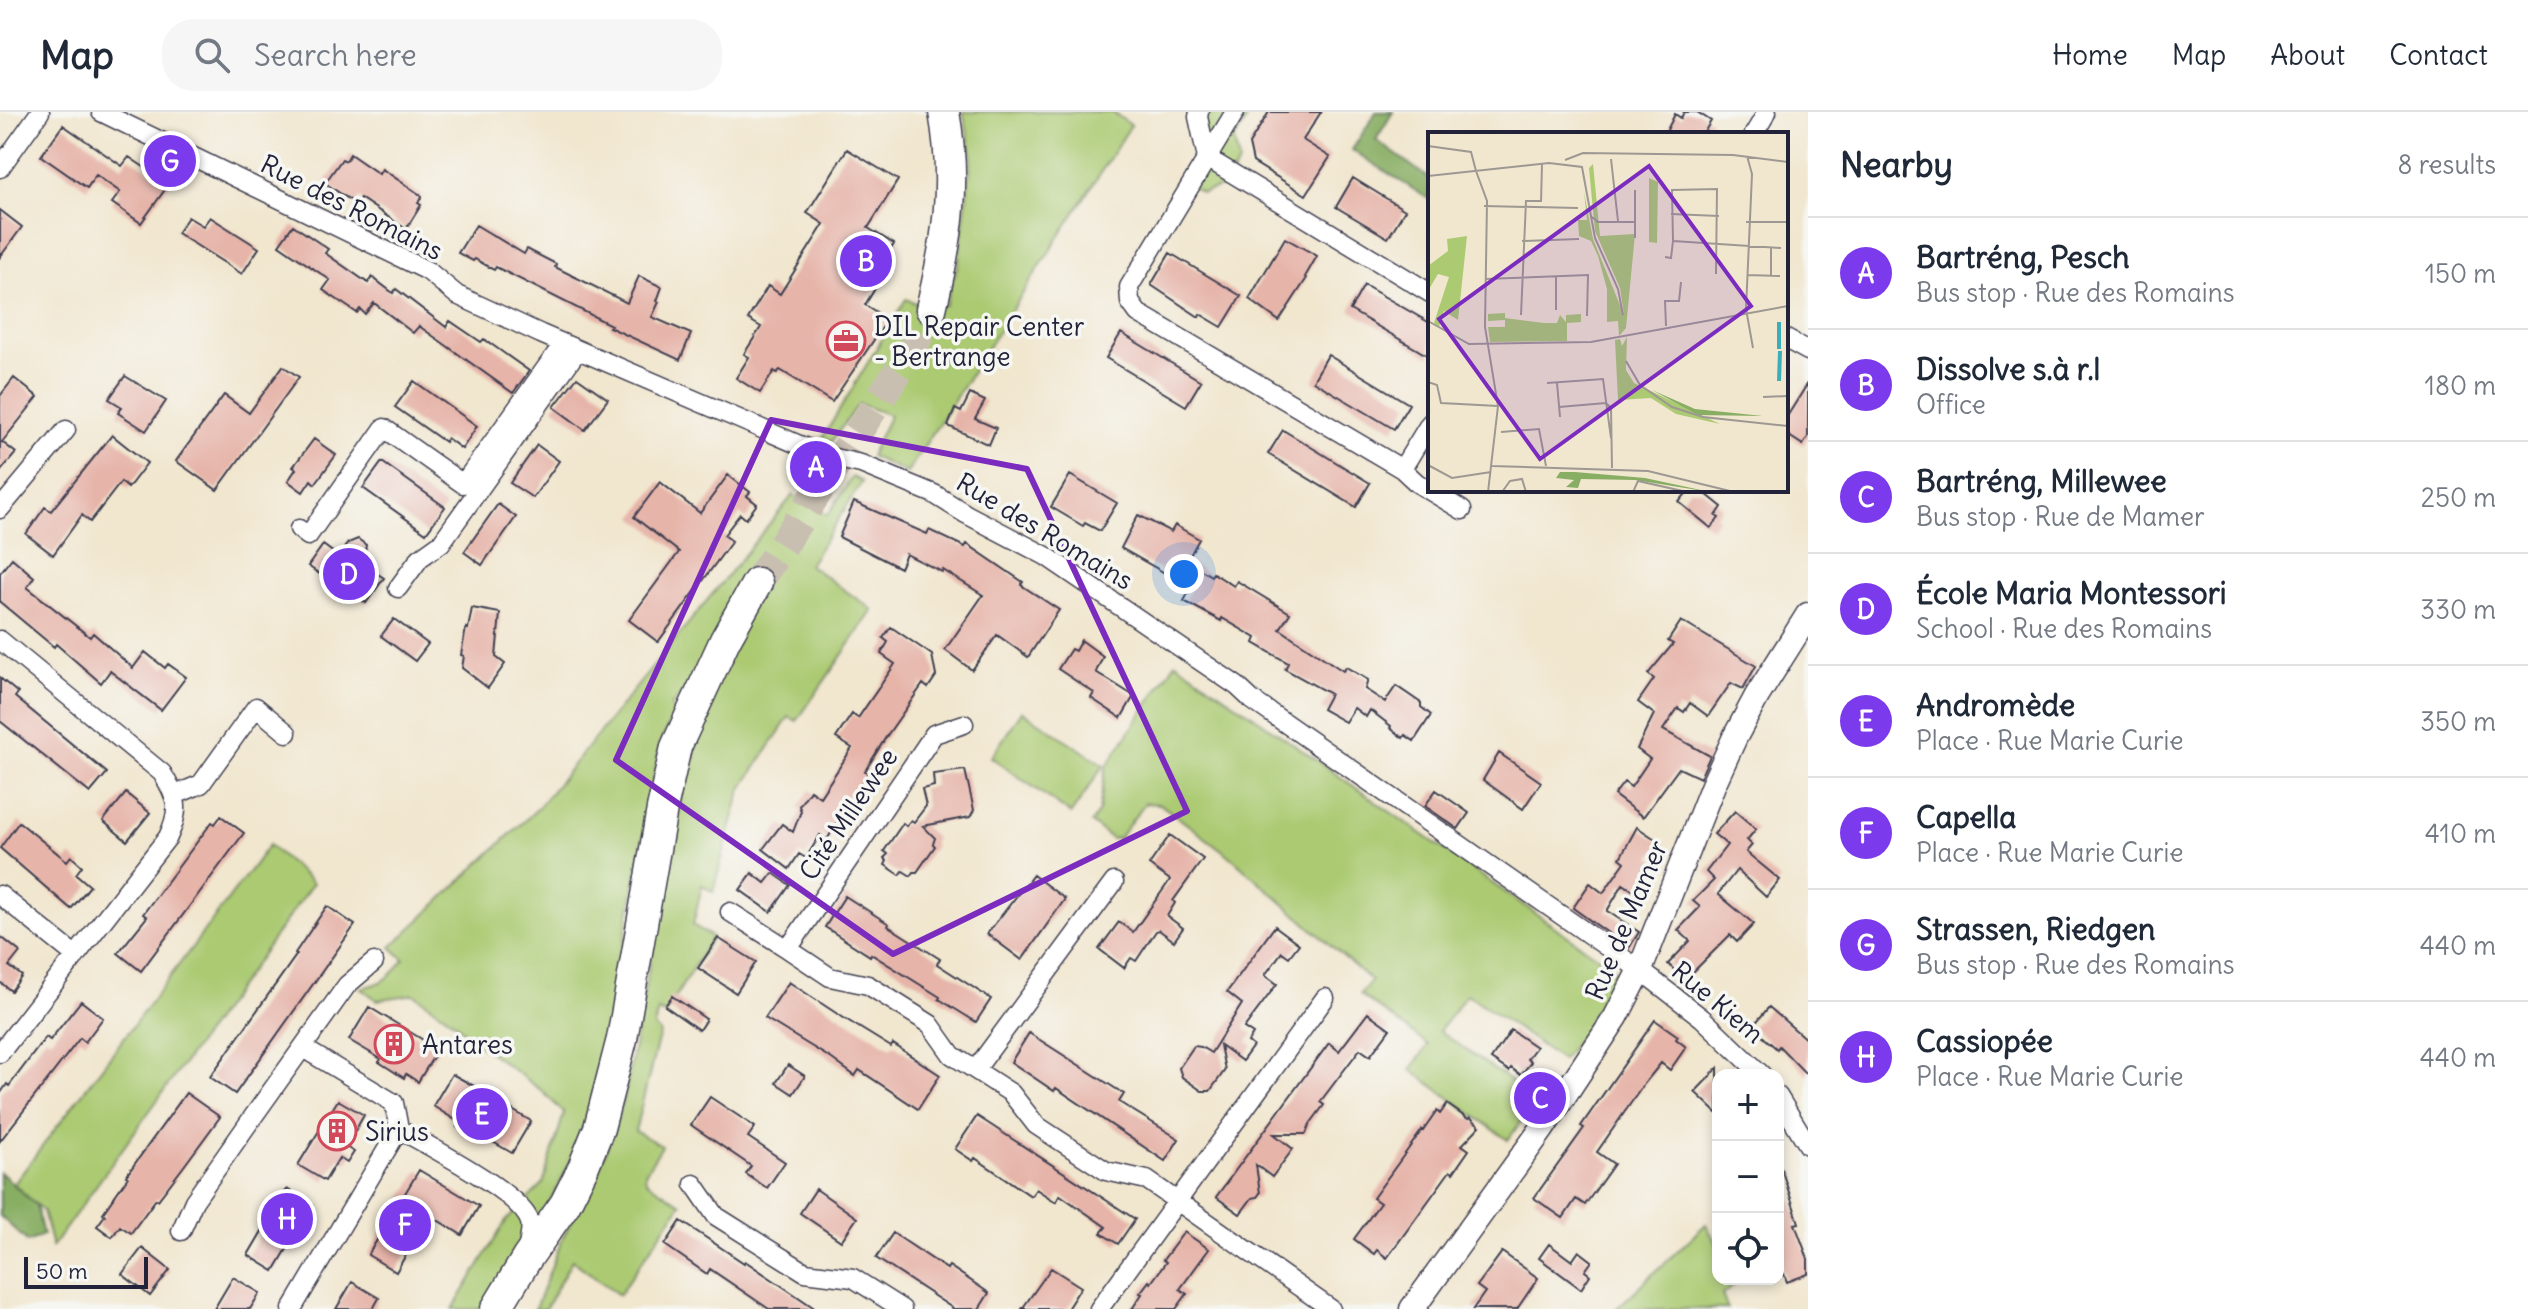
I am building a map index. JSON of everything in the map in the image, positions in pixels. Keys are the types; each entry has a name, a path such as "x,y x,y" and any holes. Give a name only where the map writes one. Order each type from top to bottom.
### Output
{"main road":[{"path":"931,309 950,214 950,172 944,112"},
{"path":"519,1309 544,1269 565,1204 594,1141 612,1084 676,747 725,640 757,583"},
{"path":"496,1309 565,1204"}],"street":[{"path":"0,168 40,112"},
{"name":"Rue des Romains","path":"101,112 428,271 457,295 825,456 861,464 934,494 1046,556 1237,686 1252,700 1640,970"},
{"path":"1199,112 1207,158 1428,292"},
{"path":"1235,112 1129,287 1130,302 1138,313 1402,469 1428,490"},
{"path":"1755,132 1767,112"},
{"path":"1788,340 1808,351"},
{"path":"299,529 308,536 384,428 463,484 571,347"},
{"path":"398,588 420,558 441,543 571,347"},
{"path":"1402,469 1428,426"},
{"path":"0,509 66,430"},
{"path":"1432,492 1462,510"},
{"name":"Rue de Mamer","path":"1412,1309 1616,1017 1640,970 1735,737 1808,615"},
{"path":"0,640 162,773 175,795 177,811 168,837 0,1053"},
{"path":"175,795 201,784 256,707 287,733"},
{"name":"Cité Millewee","path":"788,949 934,734 964,724"},
{"path":"976,1069 1114,882"},
{"path":"0,895 76,956"},
{"path":"730,912 830,977 868,985 930,1024 952,1055 1011,1093 1036,1125 1106,1171 1147,1180 1331,1309"},
{"path":"181,1231 194,1201 347,985 374,962"},
{"name":"Rue Kiem","path":"1640,970 1702,1018 1756,1069"},
{"path":"1099,1309 1325,998"},
{"path":"292,1309 399,1129 394,1103 303,1048"},
{"path":"1784,1106 1808,1145"},
{"path":"399,1129 518,1202 530,1223 527,1258"},
{"path":"694,1184 716,1216 805,1272 853,1278 902,1309"}],"highlighted area":[{"path":"771,420 1027,469 1187,811 893,954 616,760"}],"green space":[{"path":"963,112 1112,112 1131,125 907,473 870,456 890,415 859,404 831,442 822,439 906,299 930,309 945,305 959,261 972,154"},
{"path":"1191,112 1251,112 1234,140 1239,162 1225,186 1202,193 1190,186 1207,158"},
{"path":"1376,112 1393,112 1376,140 1428,178 1428,199 1352,150"},
{"path":"852,477 862,482 809,565 873,610 797,721 789,717 741,790 713,892 702,885 693,925 712,937 665,1014 658,1011 654,1027 660,1032 635,1131 662,1146 645,1173 646,1181 681,1204 619,1295 572,1260 545,1309 535,1309 563,1237 597,1173 626,1088 690,750 699,724 707,726 713,696 689,685 671,707 675,711 660,743 607,1037 586,1123 553,1196 482,1309 453,1309 506,1221 543,1184 564,1113 542,1091 414,994 377,1000 361,988 381,982 391,975 404,959 391,947 537,809 793,495 828,515"},
{"path":"1176,662 1612,967 1619,977 1618,990 1591,1032 1581,1035 1562,1060 1467,994 1439,1031 1536,1099 1508,1140 1411,1070 1428,1045 1360,994 1371,981 1230,856 1160,804 1145,803 1119,838 1112,839 1091,823 1099,811 1106,767"},
{"path":"1022,711 1104,765 1071,814 991,757"},
{"path":"269,845 313,883 52,1247 43,1211 14,1184"},
{"path":"0,1172 36,1205 43,1235 28,1242 0,1216"},
{"path":"1706,1224 1712,1236 1712,1285 1734,1285 1722,1295 1728,1309 1616,1309"}],"building":[{"path":"1269,112 1321,112 1303,140 1330,157 1306,195 1253,162 1249,144"},
{"path":"1684,112 1697,112 1711,121 1704,132 1666,132 1675,114 1681,118"},
{"path":"63,125 122,166 129,157 169,184 141,223 112,203 120,192 96,175 87,188 41,156"},
{"path":"847,149 898,180 868,228 894,244 873,278 879,282 865,305 888,319 832,402 780,370 777,373 774,371 760,393 736,378 749,357 744,354 761,327 748,319 768,286 780,294 824,224 807,213"},
{"path":"350,154 379,174 382,169 422,196 418,203 421,205 406,229 360,198 356,204 325,183 342,159 346,161"},
{"path":"1353,178 1405,210 1388,238 1336,207"},
{"path":"0,210 22,227 0,257"},
{"path":"188,217 203,226 210,217 259,248 242,274 177,233"},
{"path":"293,225 328,249 325,253 368,283 372,277 393,293 396,289 446,327 450,321 481,342 484,339 529,371 513,393 419,326 413,333 374,303 365,314 360,309 357,313 323,290 330,280 279,245"},
{"path":"476,225 524,254 527,249 556,264 555,267 627,303 639,276 662,287 652,317 691,334 680,360 609,327 611,325 496,267 494,270 458,253"},
{"path":"1285,238 1317,256 1307,278 1279,321 1249,299"},
{"path":"1170,253 1241,296 1222,327 1200,314 1199,317 1151,285"},
{"path":"1364,285 1428,322 1428,356 1350,310"},
{"path":"1121,333 1201,381 1186,406 1106,358"},
{"path":"1328,355 1409,404 1394,429 1313,381"},
{"path":"283,366 299,377 217,490 176,461 224,395 249,413"},
{"path":"125,376 166,401 146,431 118,413 122,407 109,399"},
{"path":"577,377 608,399 585,430 554,407"},
{"path":"14,378 38,397 2,442 16,453 0,472 0,396"},
{"path":"414,381 477,426 462,449 447,438 445,442 395,407"},
{"path":"1808,383 1808,437 1803,445 1788,435 1788,415"},
{"path":"970,394 985,401 975,419 996,428 989,445 948,426 955,409 961,412"},
{"path":"1283,430 1370,483 1356,507 1268,454"},
{"path":"112,435 147,463 128,488 121,482 90,522 82,515 53,555 26,534 45,507 51,511"},
{"path":"314,439 336,455 315,484 311,480 303,492 288,481 296,469 293,467"},
{"path":"537,445 559,461 533,498 510,483"},
{"path":"382,462 445,507 426,533 363,488"},
{"path":"728,475 750,492 747,496 757,504 746,519 740,514 724,535 732,541 658,642 629,620 679,552 634,517 660,482 700,513"},
{"path":"1070,475 1117,503 1100,531 1085,523 1083,526 1051,507"},
{"path":"1687,492 1703,492 1722,507 1716,516 1719,518 1711,528 1679,502"},
{"path":"854,502 927,534 929,530 965,547 967,544 1059,610 1028,657 997,635 972,670 945,650 983,595 943,570 906,554 900,568 839,537"},
{"path":"498,504 516,517 482,565 464,552"},
{"path":"1138,515 1171,532 1175,525 1199,539 1187,561 1234,586 1237,581 1290,613 1280,629 1343,671 1346,667 1368,680 1365,689 1385,702 1396,686 1421,703 1421,707 1431,715 1414,741 1405,735 1403,738 1370,710 1366,717 1354,708 1345,722 1322,709 1330,694 1285,669 1288,663 1254,643 1256,638 1184,601 1191,588 1121,548"},
{"path":"358,539 366,545 364,558 370,563 367,567 384,578 366,603 332,578 330,581 308,566 323,545 338,556 348,543"},
{"path":"12,558 34,577 27,587 90,637 93,633 133,668 145,652 165,668 168,664 186,677 161,710 110,671 101,683 0,602 0,573"},
{"path":"472,608 500,613 496,657 505,664 488,688 462,668 464,656 461,655"},
{"path":"394,619 428,644 415,661 381,636"},
{"path":"1681,621 1756,666 1743,689 1731,683 1708,716 1690,703 1684,712 1678,708 1663,730 1710,756 1700,778 1679,768 1643,817 1614,795 1624,782 1631,787 1650,759 1637,749 1654,714 1638,702 1654,679 1648,674 1673,644 1668,641"},
{"path":"891,627 932,655 936,676 928,688 923,684 886,737 827,840 820,835 806,858 799,854 789,869 763,849 782,824 793,832 801,811 799,806 810,790 820,797 852,748 836,738 852,714 858,718 895,664 881,654 888,642 883,638"},
{"path":"1081,640 1103,656 1096,672 1134,696 1121,718 1091,698 1094,693 1058,669"},
{"path":"0,678 18,693 15,697 107,773 90,793 0,721"},
{"path":"1499,753 1541,782 1523,809 1483,780"},
{"path":"965,770 974,810 970,817 923,826 935,838 935,846 911,876 903,871 900,875 885,865 887,861 884,858 888,854 884,851 903,823 906,826 911,820 914,822 926,806 922,789 934,786 933,774"},
{"path":"1436,790 1469,813 1458,829 1425,806"},
{"path":"126,793 150,813 127,841 103,821"},
{"path":"1735,811 1756,829 1747,840 1752,845 1746,852 1780,880 1766,897 1737,870 1718,894 1754,924 1737,942 1730,935 1685,980 1668,964 1690,941 1678,930 1700,907 1693,901 1714,880 1706,872 1727,845 1714,834"},
{"path":"221,816 244,833 141,971 118,953 147,917 143,914 212,822 215,824"},
{"path":"19,822 67,861 71,856 82,866 76,874 90,886 71,909 0,848"},
{"path":"1637,827 1661,843 1651,857 1656,861 1637,893 1623,884 1607,911 1639,932 1629,948 1573,908 1590,883 1603,893 1625,862 1620,858"},
{"path":"1170,835 1203,859 1173,901 1175,903 1167,916 1183,928 1174,941 1156,931 1136,961 1131,958 1124,968 1099,949 1119,922 1133,932 1170,880 1149,865"},
{"path":"752,873 765,883 773,873 790,885 771,912 740,890"},
{"path":"1033,875 1065,899 1022,960 987,934"},
{"path":"845,896 940,959 937,964 991,999 976,1022 825,927"},
{"path":"327,906 355,925 235,1094 210,1077"},
{"path":"1275,926 1299,944 1289,957 1282,952 1265,975 1277,984 1244,1028 1253,1034 1248,1042 1253,1046 1242,1061 1220,1045 1225,1070 1210,1091 1202,1091 1182,1077 1179,1068 1194,1046 1211,1053 1242,1004 1227,992"},
{"path":"0,936 20,952 9,966 22,976 11,991 0,982"},
{"path":"718,938 756,962 736,993 698,968"},
{"path":"789,982 940,1075 918,1109 859,1070 855,1076 765,1018"},
{"path":"672,996 706,1019 699,1030 665,1006"},
{"path":"81,1001 103,1018 85,1042 80,1038 0,1141 0,1094 46,1037 50,1040"},
{"name":"Antares","path":"369,1007 438,1049 418,1082 406,1074 404,1078 379,1062 381,1059 349,1040"},
{"path":"1769,1007 1808,1041 1808,1076 1779,1046 1777,1049 1752,1027"},
{"path":"1368,1013 1390,1029 1370,1056 1360,1049 1320,1102 1324,1105 1306,1134 1274,1134 1293,1149 1272,1177 1256,1165 1260,1193 1257,1197 1252,1198 1240,1214 1216,1197 1329,1043 1339,1051"},
{"path":"1655,1020 1678,1036 1676,1039 1686,1047 1670,1070 1661,1063 1644,1084 1597,1152 1614,1164 1585,1205 1576,1199 1563,1218 1534,1198"},
{"path":"1511,1030 1536,1047 1527,1059 1531,1062 1521,1075 1491,1059"},
{"path":"1029,1033 1124,1094 1119,1102 1179,1139 1165,1161 1056,1088 1054,1091 1011,1062"},
{"path":"788,1065 805,1076 793,1094 776,1083"},
{"path":"452,1074 531,1121 512,1153 484,1137 482,1142 457,1127 460,1123 433,1106"},
{"path":"1712,1074 1712,1108 1695,1092"},
{"path":"186,1093 220,1117 131,1233 120,1226 112,1237 97,1226 105,1215 103,1213"},
{"path":"710,1097 755,1127 748,1137 785,1162 767,1188 746,1174 751,1166 691,1125"},
{"name":"Sirius","path":"338,1100 364,1115 346,1147 354,1152 347,1163 339,1158 325,1181 298,1165"},
{"path":"1447,1104 1480,1126 1462,1145 1469,1150 1453,1173 1450,1171 1387,1258 1377,1250 1374,1254 1354,1239 1380,1203 1373,1198 1422,1130"},
{"path":"977,1116 1135,1219 1118,1244 1101,1233 1106,1227 1060,1195 1056,1202 1036,1189 1031,1196 975,1158 973,1161 955,1149"},
{"path":"419,1170 479,1206 462,1235 429,1215 396,1272 368,1255"},
{"path":"1784,1177 1799,1223 1795,1224 1808,1259 1808,1274 1787,1282 1784,1274"},
{"path":"287,1189 313,1205 274,1271 248,1255"},
{"path":"816,1189 857,1218 841,1241 800,1213"},
{"path":"681,1221 816,1309 769,1309 710,1269 707,1274 665,1245"},
{"path":"1184,1232 1209,1249 1180,1289 1187,1294 1176,1309 1132,1309 1140,1293 1149,1281 1151,1283 1166,1262 1163,1260"},
{"path":"893,1233 989,1293 979,1309 954,1309 876,1258"},
{"path":"1549,1244 1572,1261 1579,1251 1592,1261 1585,1271 1590,1275 1581,1289 1539,1258"},
{"path":"142,1248 170,1270 150,1296 122,1274"},
{"path":"1502,1252 1538,1278 1517,1309 1473,1309 1485,1292 1477,1286"},
{"path":"1051,1268 1081,1287 1067,1309 1022,1309"},
{"path":"233,1277 260,1293 250,1309 214,1309"},
{"path":"352,1282 379,1298 373,1309 336,1309"}],"tunnel":[{"path":"757,583 911,352 931,309"}],"place":[{"name":"Strassen, Riedgen","path":"170,161"},
{"name":"Dissolve s.à r.l","path":"866,261"},
{"name":"DIL Repair Center - Bertrange","path":"846,341"},
{"name":"Bartréng, Pesch","path":"816,467"},
{"name":"École Maria Montessori","path":"349,574"},
{"name":"Antares","path":"394,1044"},
{"name":"Bartréng, Millewee","path":"1540,1098"},
{"name":"Andromède","path":"482,1114"},
{"name":"Sirius","path":"337,1131"},
{"name":"Cassiopée","path":"287,1219"},
{"name":"Capella","path":"405,1225"}]}
